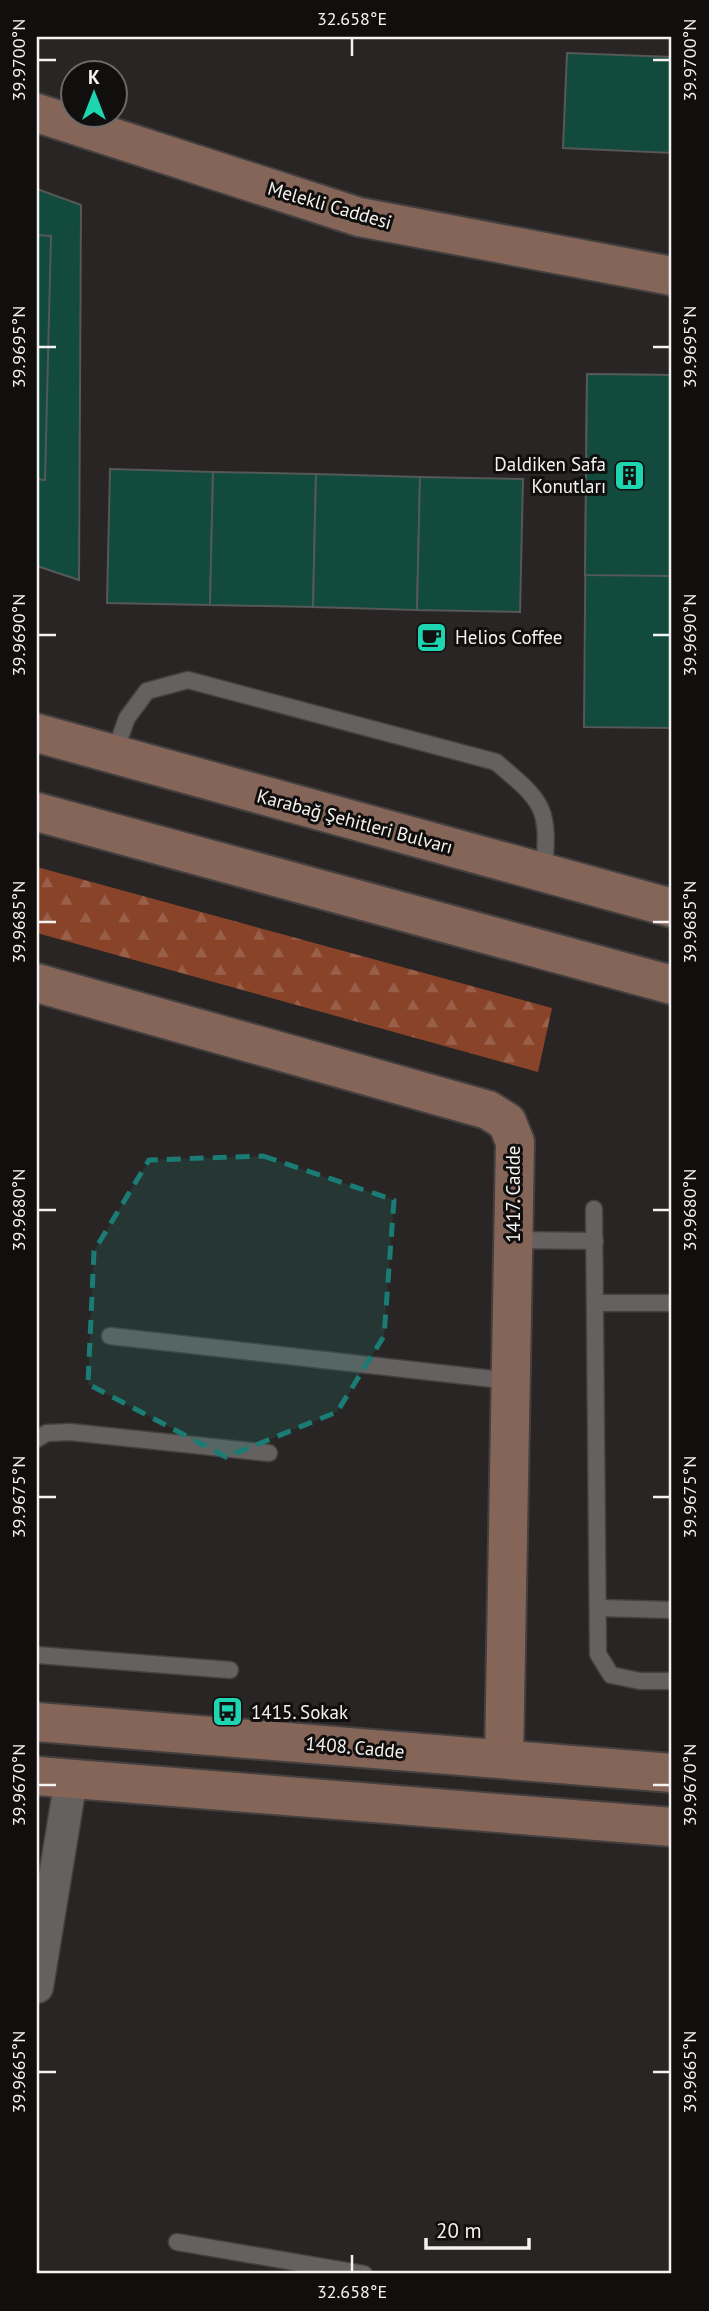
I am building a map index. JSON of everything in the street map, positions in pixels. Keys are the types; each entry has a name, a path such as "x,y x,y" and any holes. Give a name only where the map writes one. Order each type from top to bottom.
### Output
{"main road":[{"name":"Melekli Caddesi","path":"37,113 359,217 672,276"},
{"name":"Karabağ Şehitleri Bulvarı","path":"37,733 672,908"},
{"path":"37,812 672,985"},
{"name":"1417. Cadde","path":"37,983 488,1110 507,1122 515,1142 504,1759"},
{"name":"1408. Cadde","path":"37,1721 672,1773"},
{"path":"54,1777 672,1826"}],"street":[{"path":"37,1987 54,1777"}],"lane":[{"path":"114,754 127,718 148,691 188,680 496,762 532,792 547,825 544,873"},
{"path":"594,1209 600,1608 598,1654 611,1675 640,1681 672,1681"},
{"path":"513,1240 595,1241"},
{"path":"596,1303 672,1303"},
{"path":"110,1336 511,1381"},
{"path":"37,1440 47,1433 70,1432 269,1453"},
{"path":"600,1608 672,1610"},
{"path":"37,1655 230,1670"},
{"path":"177,2242 364,2274"}],"highlighted area":[{"path":"263,1156 394,1200 384,1336 337,1412 226,1457 88,1384 94,1251 149,1160"}],"green space":[{"path":"37,867 552,1008 538,1072 37,933"}],"building":[{"path":"567,53 672,57 672,153 563,148"},
{"path":"37,189 81,205 79,580 37,566"},
{"path":"37,235 51,236 45,480 37,479"},
{"path":"587,374 672,375 672,728 584,727"},
{"name":"Daldiken Safa Konutları","path":"587,374 672,375 672,576 585,575"},
{"path":"110,469 213,472 210,605 107,603"},
{"path":"213,472 316,474 313,607 210,605"},
{"path":"316,474 420,477 417,610 313,607"},
{"path":"420,477 523,479 520,612 417,610"}],"place":[{"name":"Daldiken Safa Konutları","path":"629,475"},
{"name":"Helios Coffee","path":"432,637"},
{"name":"1415. Sokak","path":"228,1712"}]}
